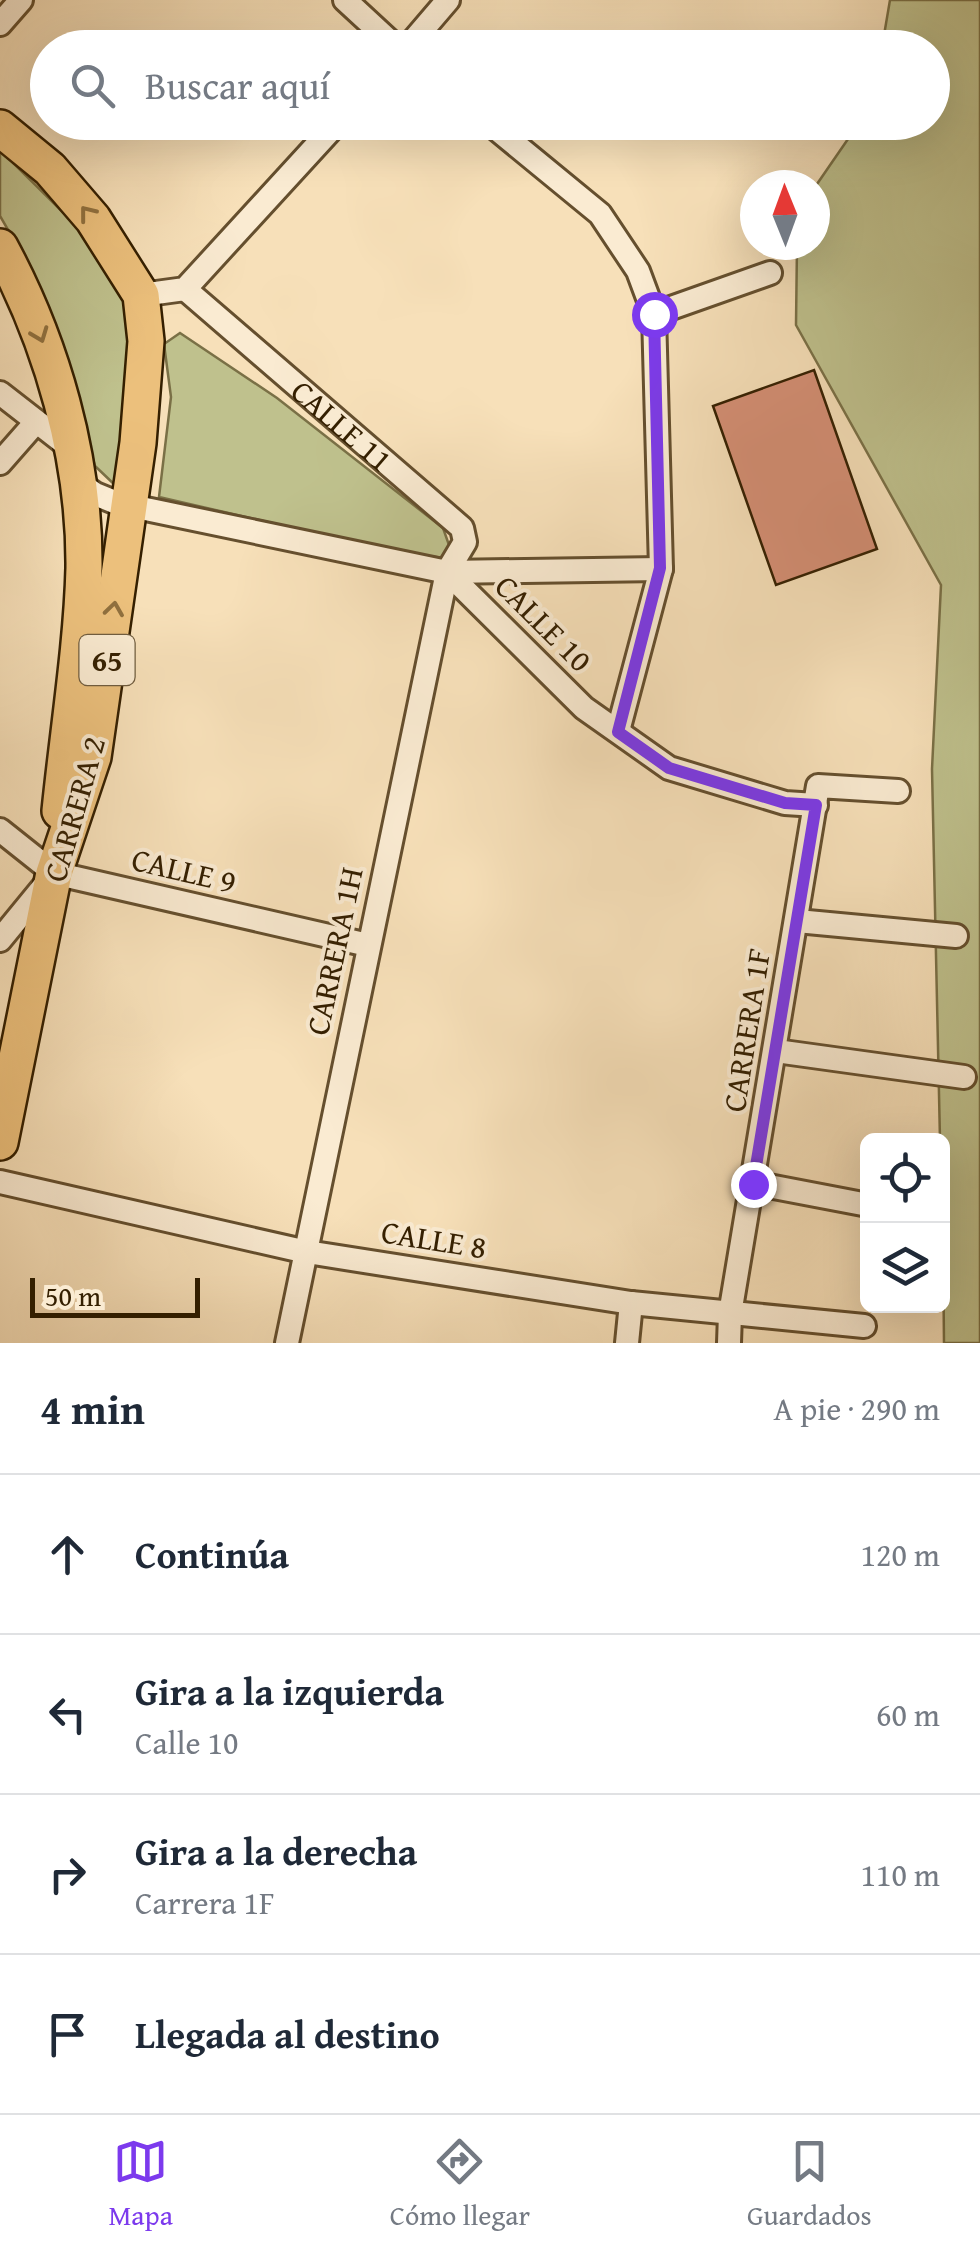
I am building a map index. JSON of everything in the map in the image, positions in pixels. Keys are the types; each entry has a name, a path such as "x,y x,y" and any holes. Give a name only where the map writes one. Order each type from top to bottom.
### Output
{"highway":[{"name":"65","path":"0,128 50,170 93,219 141,295"},
{"name":"65","path":"0,247 41,334 75,465 84,572 54,873"},
{"name":"CARRERA 2","path":"0,1142 54,873 93,757 129,505 146,341 141,295"}],"street":[{"path":"0,24 21,0"},
{"path":"345,0 378,30"},
{"path":"422,30 448,0"},
{"path":"141,295 185,289 322,140"},
{"path":"510,140 600,214 638,271 654,314 660,568 618,732"},
{"path":"654,314 770,273"},
{"name":"CALLE 11","path":"185,289 462,528 465,542 447,572"},
{"path":"0,393 36,422 75,465"},
{"path":"0,463 36,422"},
{"name":"CALLE 10","path":"75,465 95,494 129,505 447,572 660,568"},
{"name":"CALLE 10","path":"447,572 584,708 669,768 785,803 817,795 898,792"},
{"name":"CARRERA 1H","path":"287,1343 447,572"},
{"name":"CARRERA 1F","path":"730,1343 730,1314 817,795"},
{"name":"CALLE 9","path":"0,830 54,873 368,945"},
{"path":"0,940 54,873"},
{"path":"797,921 956,936"},
{"path":"776,1050 964,1076"},
{"name":"CALLE 8","path":"0,1182 307,1252 631,1303 864,1326"},
{"path":"753,1184 860,1204"},
{"path":"627,1343 631,1303"}],"green space":[{"path":"890,0 980,0 980,1343 944,1343 944,1313 950,1313 950,1133 940,1133 932,769 941,585 796,325 797,260 830,260 830,170 827,170 847,140 950,140 950,30 885,30"},
{"path":"0,150 87,236 136,307 116,486 95,466 65,358 26,261 0,216"},
{"path":"180,333 277,398 443,528 449,545 444,558 402,553 159,497 171,397 164,344"}],"building":[{"path":"814,370 877,549 776,585 713,406"}],"route":[{"path":"654,314 660,568 618,732 669,768 785,803 816,805 753,1184"}]}
